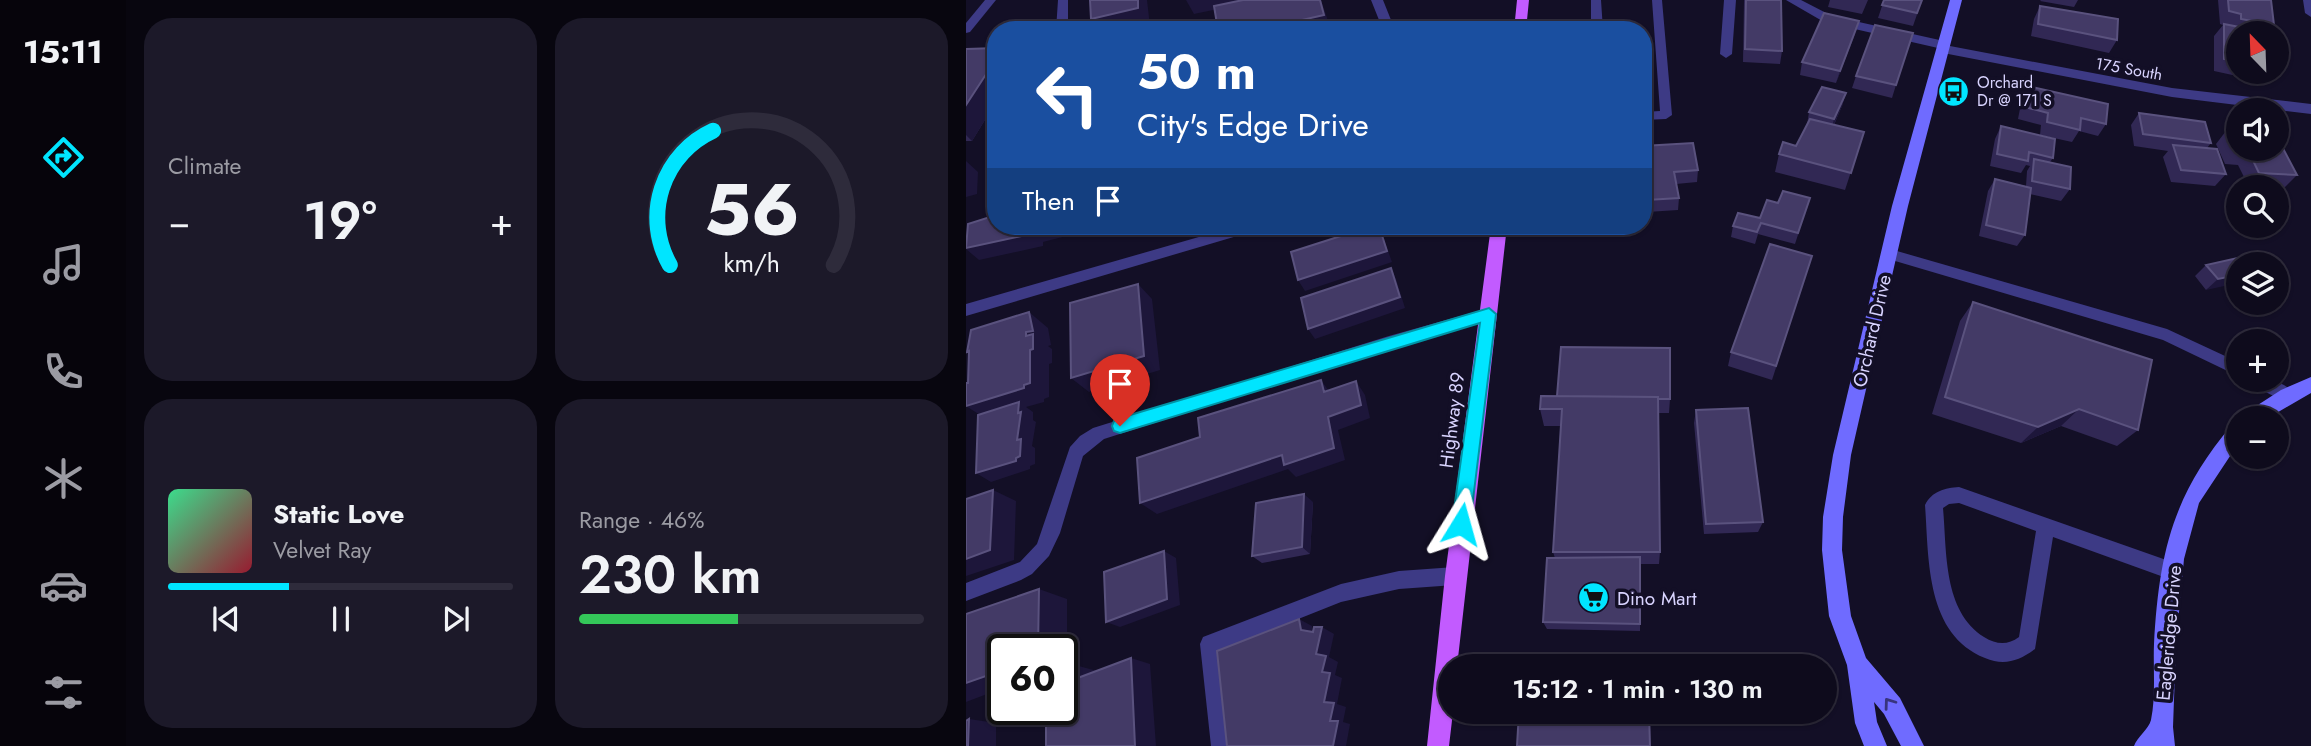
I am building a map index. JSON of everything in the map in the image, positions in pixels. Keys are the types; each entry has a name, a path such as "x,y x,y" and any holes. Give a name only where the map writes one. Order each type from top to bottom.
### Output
{"main road":[{"path":"1521,21 1523,0"},
{"name":"Orchard Drive","path":"1876,746 1867,723 1858,665 1840,616 1832,550 1833,517 1842,455 1900,206 1956,0"},
{"name":"Highway 89","path":"1449,654 1455,576 1498,235"},
{"path":"2272,406 2311,385"},
{"name":"Eagleridge Drive","path":"2145,746 2163,737 2172,572 2188,507 2210,468 2226,447"},
{"name":"Orchard Drive","path":"1858,665 1892,706 1913,746"},
{"name":"Highway 89","path":"1438,746 1441,724"}],"street":[{"path":"1377,0 1385,21"},
{"path":"1726,54 1730,0"},
{"name":"175 South","path":"1793,0 1828,19 2126,87 2233,102 2311,108"},
{"path":"2309,0 2311,13"}],"lane":[{"path":"966,30 991,0"},
{"path":"1062,21 1063,0"},
{"path":"1596,0 1597,21"},
{"path":"1652,116 1666,115 1657,0"},
{"path":"966,310 1223,235"},
{"path":"1890,254 2166,335 2226,363"},
{"path":"966,592 1026,568 1043,550 1051,533 1076,452 1099,433 1388,342 1489,314"},
{"path":"2280,392 2287,396"},
{"path":"2046,526 2028,642 2016,652 2000,655 1976,645 1958,626 1944,599 1934,505 1945,496 1959,495 2046,526 2172,572"},
{"path":"1221,746 1210,644 1341,593 1399,580 1455,576"}],"building":[{"path":"1090,0 1138,0 1138,8 1091,19"},
{"path":"1243,0 1320,0 1324,15 1298,21 1216,21 1214,6"},
{"path":"1746,0 1781,0 1782,51 1745,49"},
{"path":"1884,0 1922,0 1917,13 1882,5"},
{"path":"2228,0 2271,0 2274,21 2241,19 2241,14 2229,11"},
{"path":"2040,6 2118,19 2117,40 2038,24"},
{"path":"1824,13 1859,21 1840,71 1802,62"},
{"path":"2224,24 2226,59 2224,59"},
{"path":"1875,25 1913,33 1896,85 1856,76"},
{"path":"987,48 987,73 966,105 966,49"},
{"path":"2028,86 2108,104 2106,124 2081,118 2080,130 2047,122 2048,113 2025,107"},
{"path":"1822,87 1846,93 1834,119 1809,112"},
{"path":"2139,113 2205,122 2211,143 2143,134"},
{"path":"1810,119 1864,132 1851,173 1779,154 1783,142 1796,146"},
{"path":"2001,126 2055,139 2053,158 2029,152 2028,161 1997,154"},
{"path":"1693,143 1698,170 1674,172 1679,198 1652,200 1652,145"},
{"path":"2173,145 2217,149 2226,174 2181,170"},
{"path":"2034,159 2071,167 2070,189 2032,181"},
{"path":"2289,160 2297,175 2259,173 2253,161"},
{"path":"1995,179 2031,188 2025,235 1986,225"},
{"path":"1783,191 1810,198 1798,233 1761,223 1757,232 1733,226 1738,213 1760,218 1767,200 1778,203"},
{"path":"987,218 987,235 1026,235 966,248 968,224"},
{"path":"1344,235 1382,235 1387,251 1298,280 1291,252"},
{"path":"1770,244 1812,256 1776,366 1731,352"},
{"path":"2226,261 2226,277 2218,279 2206,265"},
{"path":"1391,268 1400,297 1308,329 1301,298"},
{"path":"1138,284 1144,356 1071,378 1070,303"},
{"path":"1973,302 2152,360 2138,430 2079,409 2038,427 1945,397"},
{"path":"1029,312 1033,331 1026,332 1026,336 1033,334 1030,383 1024,385 1024,388 966,406 969,351 967,352 971,330"},
{"path":"1561,347 1670,348 1670,399 1557,396"},
{"path":"1321,380 1324,392 1356,381 1361,405 1328,417 1334,448 1284,465 1282,455 1140,503 1137,458 1200,437 1198,418"},
{"path":"1541,396 1658,397 1660,552 1553,552 1562,409 1540,409"},
{"path":"1019,402 1018,413 1021,412 1017,440 1021,439 1020,456 1016,461 976,473 978,415"},
{"path":"1748,408 1763,522 1706,524 1696,410"},
{"path":"993,490 990,550 966,559 966,499"},
{"path":"1304,494 1302,547 1252,556 1256,503"},
{"path":"1164,551 1167,599 1106,622 1104,572"},
{"name":"Dino Mart","path":"1640,557 1640,624 1543,622 1547,558"},
{"path":"1039,589 1038,634 987,634 987,676 966,683 966,614"},
{"path":"1299,619 1301,630 1313,632 1314,627 1322,627 1316,654 1326,656 1322,672 1330,673 1324,702 1334,703 1330,721 1338,721 1333,746 1227,746 1217,651"},
{"path":"1131,658 1135,746 1046,746 1046,725 1078,725 1078,678"},
{"path":"969,719 968,746 966,746 966,721"},
{"path":"1518,724 1649,724 1650,746 1517,746"}],"place":[{"name":"Orchard Dr @ 171 S","path":"1954,91"},
{"name":"Dino Mart","path":"1594,598"}],"route":[{"path":"1120,426 1388,342 1489,314 1461,524"}]}
